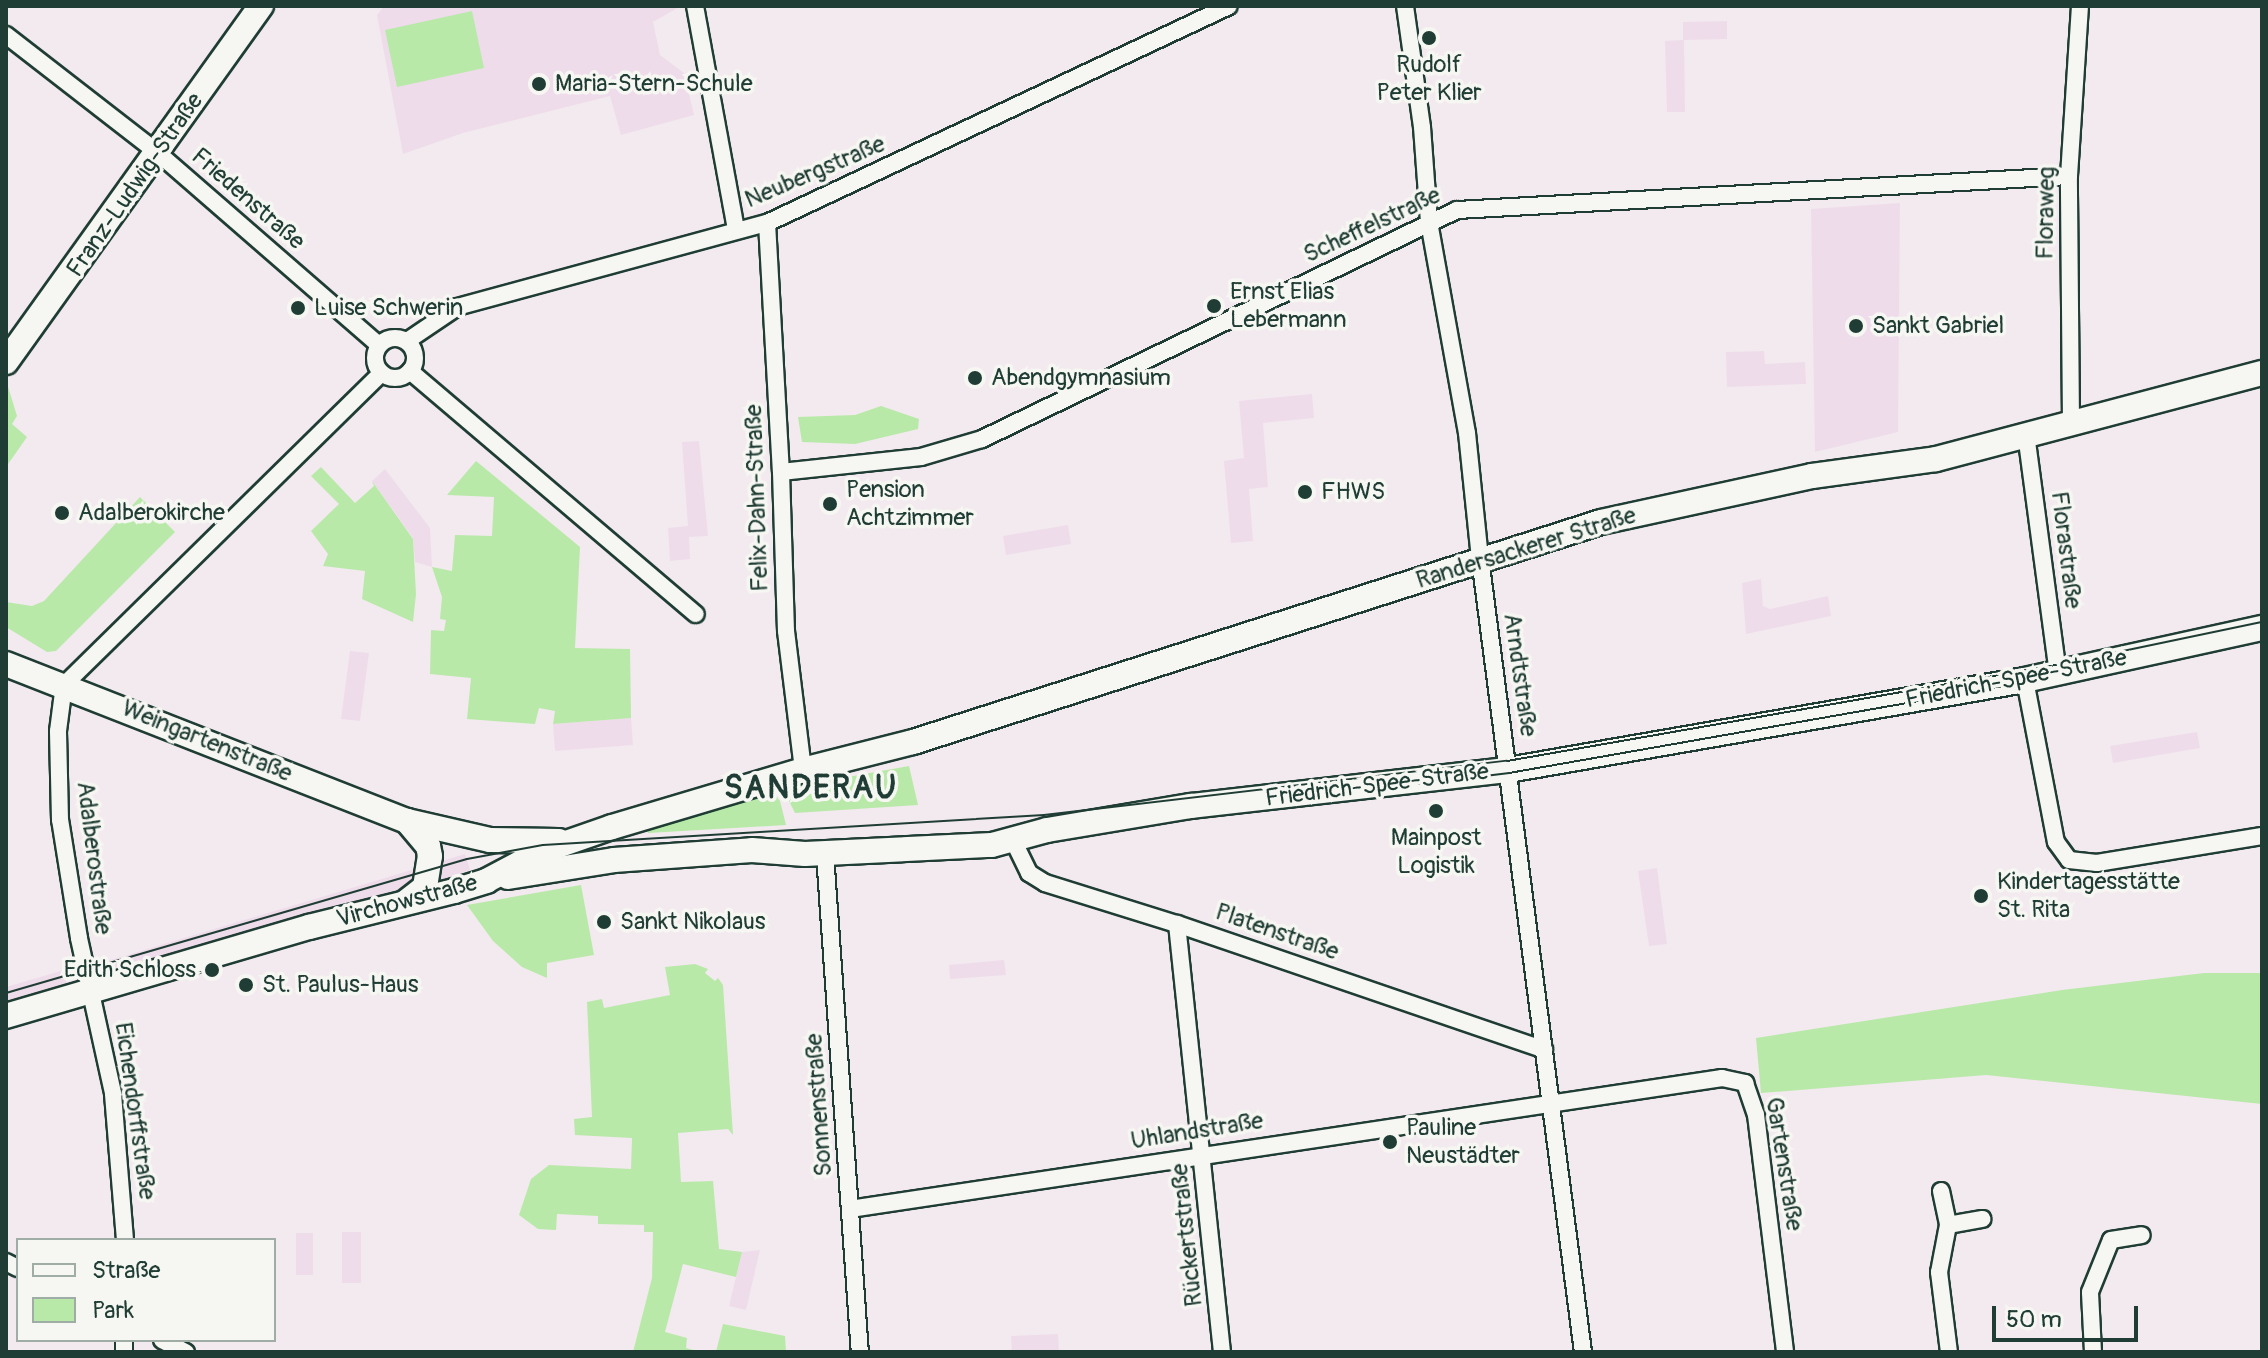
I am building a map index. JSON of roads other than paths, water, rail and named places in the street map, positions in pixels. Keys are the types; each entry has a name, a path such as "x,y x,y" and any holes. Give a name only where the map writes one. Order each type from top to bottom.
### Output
{"street":[{"name":"Franz-Ludwig-Straße","path":"6,362 261,6"},
{"path":"695,6 736,230"},
{"name":"Arndtstraße","path":"1405,6 1422,127 1429,222 1467,433 1480,558 1583,1352"},
{"name":"Floraweg","path":"2071,422 2069,176 2080,6"},
{"name":"Neubergstraße","path":"407,341 457,307 767,223 1222,7"},
{"name":"Friedenstraße","path":"6,35 158,153 379,345"},
{"name":"Scheffelstraße","path":"781,472 921,457 982,439 1457,210 2069,176"},
{"name":"Felix-Dahn-Straße","path":"767,223 781,472 786,631 803,770"},
{"path":"392,338 407,341 415,356 410,371 396,378 382,373 374,359 379,345 392,338"},
{"path":"410,371 696,614"},
{"path":"64,685 382,373"},
{"name":"Randersackerer Straße","path":"803,770 913,742 1480,558 1601,522 1812,476 1902,466 2262,373"},
{"name":"Florastraße","path":"2026,434 2058,673"},
{"name":"Friedrich-Spee-Straße","path":"486,881 614,860 752,850 825,854 930,849 1013,840 1061,827 1191,806 1508,770 2025,680 2262,628"},
{"name":"Weingartenstraße","path":"6,664 407,821 490,840 585,837"},
{"path":"2025,680 2056,842 2069,860 2097,863 2262,836"},
{"name":"Adalberostraße","path":"64,685 58,731 60,820 79,938 92,989"},
{"name":"Virchowstraße","path":"6,1016 92,989 486,881 543,851 803,770"},
{"path":"404,903 425,887 430,856 428,846 407,821"},
{"name":"Platenstraße","path":"1013,840 1029,873 1045,883 1177,924 1544,1050"},
{"name":"Sonnenstraße","path":"825,854 860,1352"},
{"name":"Rückertstraße","path":"1177,924 1222,1352"},
{"name":"Eichendorffstraße","path":"92,989 113,1093 125,1238"},
{"name":"Gartenstraße","path":"1551,1104 1722,1078 1745,1083 1759,1131 1785,1352"},
{"name":"Uhlandstraße","path":"850,1209 1551,1104"},
{"path":"1941,1191 1948,1225 1939,1272 1949,1352"},
{"path":"1948,1225 1982,1219"},
{"path":"2093,1352 2090,1292 2100,1266 2111,1240 2142,1235"},
{"path":"166,1342 186,1352"}],"tram line":[{"path":"6,993 467,859 543,845 1044,815 1507,761 2056,665 2262,622"},
{"path":"1419,784 1509,773 2038,680"}],"place":[{"name":"Rudolf Peter Klier","path":"1429,38"},
{"name":"Maria-Stern-Schule","path":"539,84"},
{"name":"Ernst Elias Lebermann","path":"1214,306"},
{"name":"Luise Schwerin","path":"298,308"},
{"name":"Sankt Gabriel","path":"1856,326"},
{"name":"Abendgymnasium","path":"975,378"},
{"name":"FHWS","path":"1305,492"},
{"name":"Pension Achtzimmer","path":"830,504"},
{"name":"Adalberokirche","path":"62,513"},
{"name":"Mainpost Logistik","path":"1436,811"},
{"name":"Kindertagesstätte St. Rita","path":"1981,896"},
{"name":"Sankt Nikolaus","path":"604,922"},
{"name":"Edith Schloss","path":"212,970"},
{"name":"St. Paulus-Haus","path":"246,985"},
{"name":"Pauline Neustädter","path":"1390,1142"}],"district":[{"name":"SANDERAU","path":"811,788"}]}
